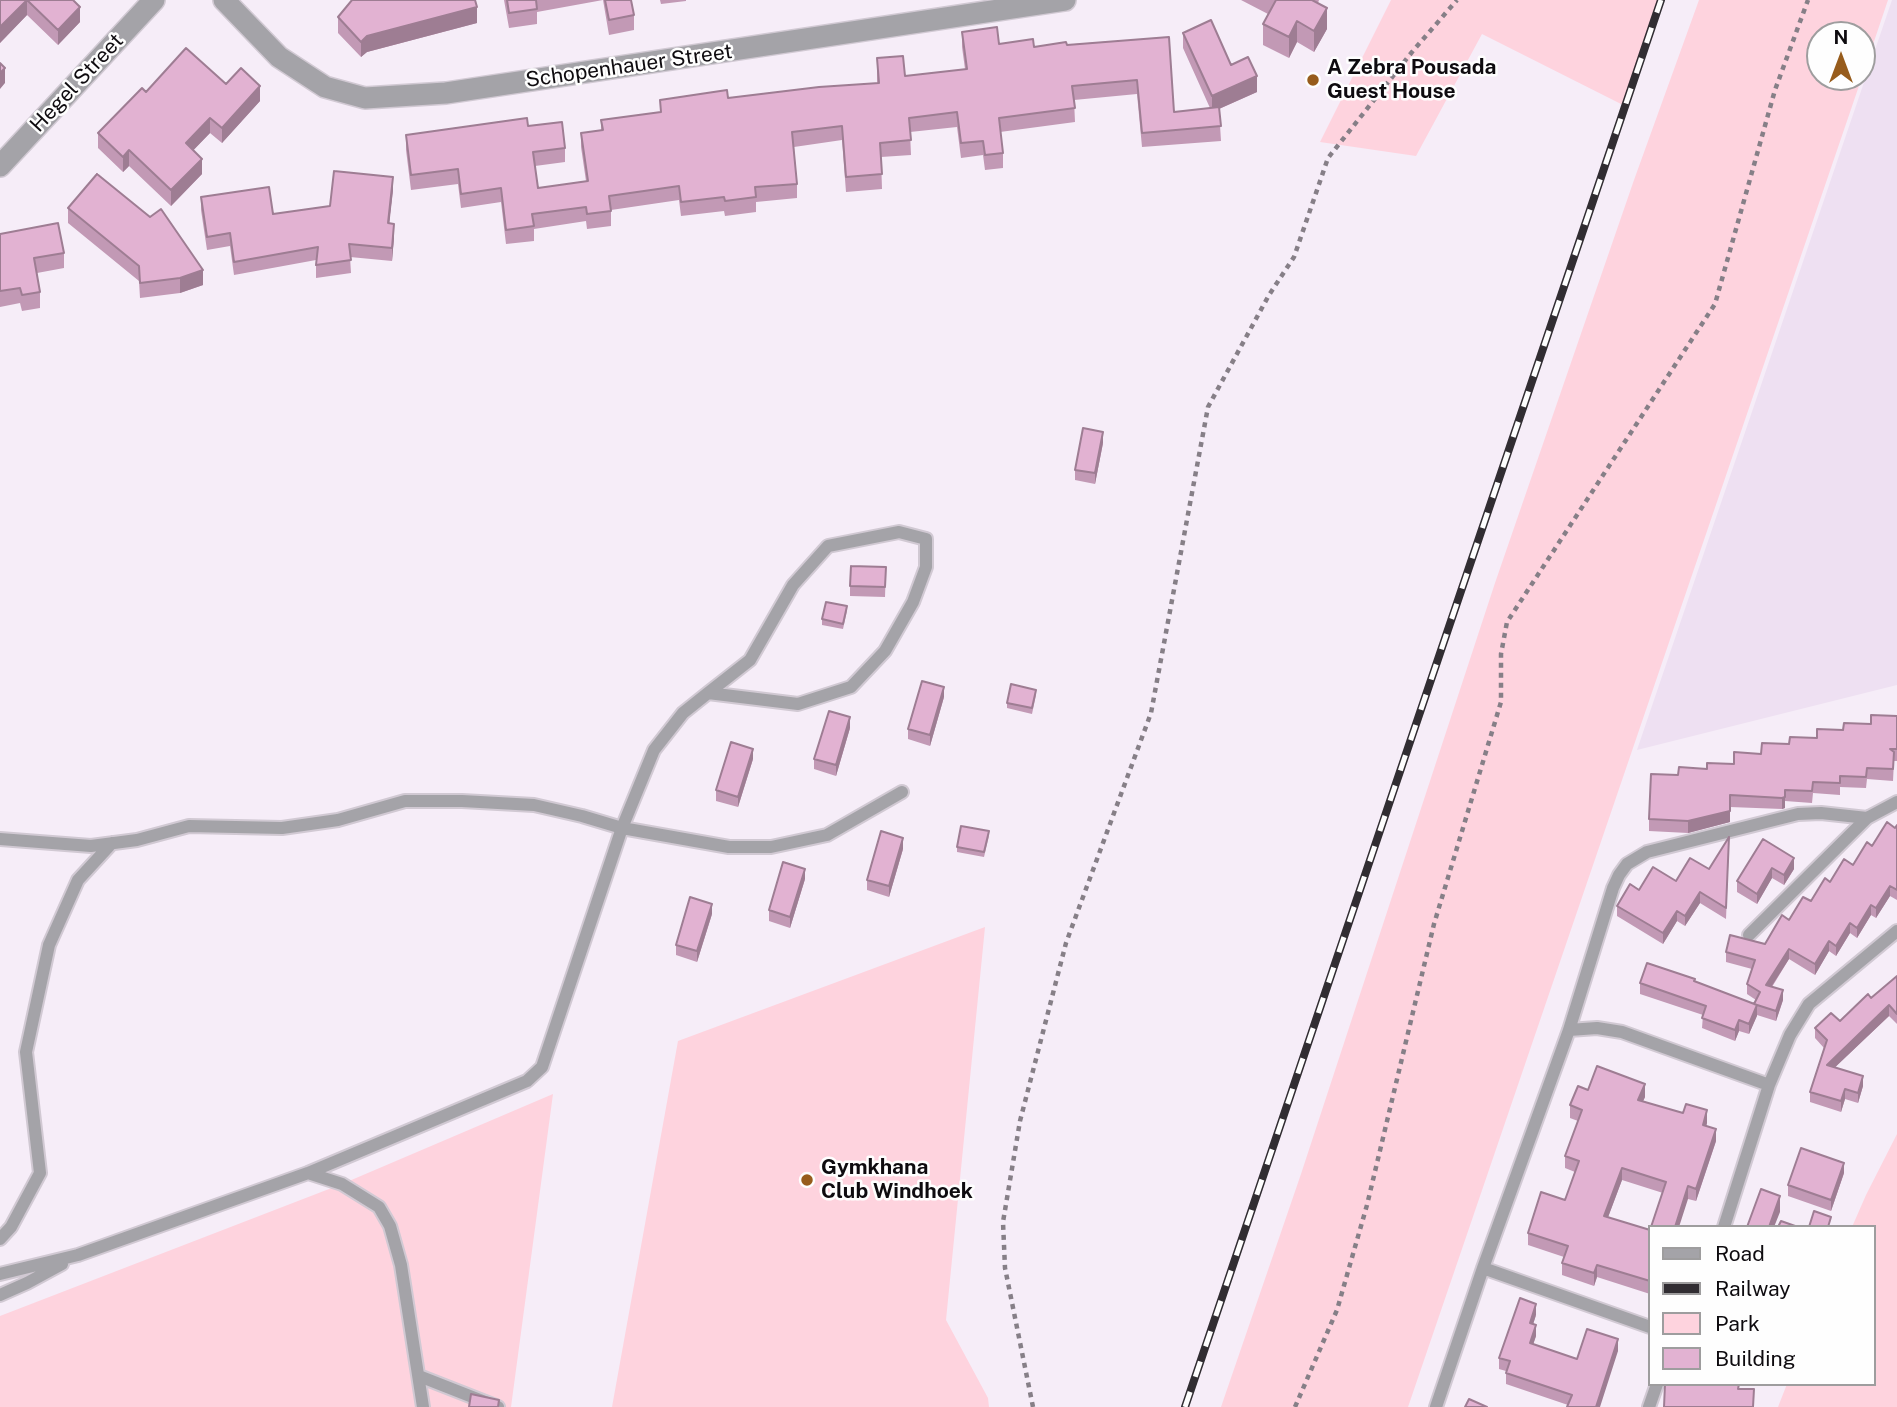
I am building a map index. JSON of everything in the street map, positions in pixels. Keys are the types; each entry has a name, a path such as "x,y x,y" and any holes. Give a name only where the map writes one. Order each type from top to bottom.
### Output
{"street":[{"name":"Hegel Street","path":"0,166 153,0"},
{"name":"Schopenhauer Street","path":"224,0 279,57 325,87 365,98 460,91 1065,0"}],"lane":[{"path":"0,1274 78,1255 307,1173 527,1081 542,1067 622,828 654,750 683,713 708,693 750,660 793,585 828,546 899,532 926,539 926,567 913,602 886,651 851,687 799,704 708,693"},
{"path":"0,839 91,846 137,840 189,826 282,828 338,820 405,801 462,801 534,805 622,828 729,847 771,847 827,835 902,792"},
{"path":"1749,935 1867,818 1897,802"},
{"path":"1436,1407 1569,1030 1613,888 1627,864 1639,855 1798,814 1821,813 1867,818"},
{"path":"0,1239 11,1227 40,1172 26,1052 49,945 78,880 112,843"},
{"path":"1725,1225 1769,1085 1790,1035 1809,1004 1897,931"},
{"path":"1569,1030 1597,1028 1622,1032 1769,1085"},
{"path":"307,1173 342,1184 370,1201 379,1207 390,1226 401,1265 424,1407"},
{"path":"0,1295 78,1255"},
{"path":"1483,1268 1648,1326"},
{"path":"419,1376 498,1407"},
{"path":"1649,1407 1656,1386"}],"path":[{"path":"1033,1407 1005,1257 1003,1222 1020,1121 1066,943 1150,713 1208,407 1269,295 1294,257 1328,158 1412,51 1457,0"},
{"path":"1295,1407 1337,1310 1367,1205 1434,924 1501,702 1501,654 1507,622 1715,304 1775,90 1808,0"}],"shaded area":[{"path":"1892,0 1897,0 1897,685 1637,750 1861,91 1876,91 1876,47"}],"green space":[{"path":"1391,0 1662,0 1625,106 1482,34 1416,156 1320,142"},
{"path":"1699,0 1888,0 1876,36 1876,21 1806,21 1806,91 1857,91 1408,1407 1221,1407 1301,1174 1495,583"},
{"name":"Gymkhana Club Windhoek","path":"985,927 946,1320 988,1398 989,1407 612,1407 678,1041"},
{"path":"553,1094 511,1407 0,1407 0,1316 342,1184"},
{"path":"1897,1134 1897,1407 1778,1407 1786,1386 1876,1386 1876,1225 1853,1225"}],"building":[{"path":"0,0 27,0 0,27"},
{"path":"27,0 73,0 80,7 58,30"},
{"path":"352,0 475,0 477,7 367,36 361,42 338,17"},
{"path":"507,0 536,0 537,9 509,13"},
{"path":"605,0 631,0 634,15 609,20"},
{"path":"1276,0 1312,0 1327,8 1314,31 1297,21 1289,37 1263,24"},
{"path":"1211,20 1231,65 1248,57 1257,76 1212,96 1183,33"},
{"path":"997,27 999,44 1033,39 1034,47 1066,42 1067,45 1169,37 1174,112 1219,107 1221,126 1142,133 1137,80 1072,86 1075,108 999,118 1003,153 985,155 983,141 961,143 957,112 909,118 911,140 880,143 882,174 846,177 842,126 792,132 797,184 755,187 756,197 725,201 724,197 681,202 679,186 609,196 611,211 587,214 586,207 532,214 534,226 506,230 501,188 461,194 458,169 411,175 406,135 527,118 528,126 562,122 565,148 533,152 538,188 588,181 581,133 603,130 601,120 661,112 660,100 727,90 728,98 879,83 877,58 903,56 905,76 967,69 962,32"},
{"path":"186,48 226,84 241,68 260,86 222,128 210,118 186,143 202,159 171,190 129,150 123,157 98,133 142,88 146,92"},
{"path":"334,171 393,177 388,223 394,224 392,248 349,244 351,260 316,265 318,247 234,262 230,233 207,237 201,197 269,187 273,214 330,206"},
{"path":"97,174 150,217 161,209 203,270 180,278 140,283 139,266 68,208"},
{"path":"58,223 64,253 34,258 40,292 22,295 20,288 0,291 0,234"},
{"path":"1083,428 1103,432 1095,473 1075,470"},
{"path":"851,566 886,567 885,587 850,586"},
{"path":"826,602 847,606 843,624 822,619"},
{"path":"922,681 944,687 930,735 908,729"},
{"path":"1011,684 1036,690 1032,708 1007,703"},
{"path":"829,711 850,717 836,765 814,759"},
{"path":"1871,715 1897,716 1897,749 1890,749 1894,752 1893,769 1867,768 1866,777 1840,776 1840,783 1813,782 1812,791 1785,790 1785,797 1782,798 1730,795 1730,811 1688,821 1649,819 1651,774 1678,775 1679,767 1707,769 1707,763 1734,764 1734,752 1761,754 1762,743 1789,744 1790,737 1817,738 1817,729 1843,730 1844,723 1871,724"},
{"path":"731,742 753,749 738,797 716,790"},
{"path":"1887,822 1895,828 1897,825 1897,890 1890,886 1876,908 1871,905 1857,928 1850,923 1836,946 1829,941 1815,964 1789,949 1766,985 1783,990 1776,1011 1754,1004 1760,992 1747,984 1755,960 1726,952 1730,935 1765,944 1782,915 1789,920 1803,897 1811,901 1825,878 1830,882 1844,859 1853,865 1867,842 1872,846"},
{"path":"961,826 989,831 984,852 957,847"},
{"path":"881,831 903,838 889,886 867,880"},
{"path":"1729,837 1726,908 1700,892 1685,916 1677,911 1663,933 1617,906 1630,884 1639,890 1653,867 1676,881 1690,858 1709,869"},
{"path":"1763,839 1794,858 1784,875 1772,868 1757,894 1737,881"},
{"path":"783,862 805,869 790,917 769,910"},
{"path":"690,897 712,904 697,951 676,945"},
{"path":"1647,963 1695,979 1694,981 1757,1005 1749,1024 1739,1020 1735,1030 1702,1018 1706,1006 1640,983"},
{"path":"1897,976 1897,1014 1889,1005 1827,1065 1863,1076 1858,1093 1845,1089 1841,1101 1810,1092 1827,1040 1815,1028 1831,1013 1840,1021 1868,994 1871,998"},
{"path":"1597,1066 1645,1084 1638,1100 1683,1113 1686,1104 1707,1110 1703,1125 1716,1129 1696,1189 1688,1186 1676,1225 1652,1225 1666,1182 1622,1168 1604,1216 1648,1229 1648,1280 1597,1265 1594,1273 1562,1263 1568,1246 1528,1233 1541,1192 1565,1200 1579,1161 1565,1156 1582,1110 1570,1105 1578,1086 1588,1090"},
{"path":"1801,1148 1844,1163 1831,1200 1788,1185"},
{"path":"1761,1189 1780,1196 1770,1225 1748,1225"},
{"path":"1814,1211 1831,1217 1829,1225 1810,1225"},
{"path":"1520,1298 1536,1304 1530,1323 1536,1325 1530,1343 1577,1359 1587,1329 1618,1339 1596,1407 1567,1407 1572,1395 1506,1373 1510,1361 1499,1358"},
{"path":"1665,1386 1739,1386 1738,1389 1754,1389 1753,1407 1664,1407"},
{"path":"471,1394 499,1400 498,1407 469,1407"},
{"path":"1469,1399 1487,1407 1465,1407"}],"railway":[{"path":"1185,1407 1661,0"}],"place":[{"name":"A Zebra Pousada Guest House","path":"1313,80"},
{"name":"Gymkhana Club Windhoek","path":"807,1180"}]}
